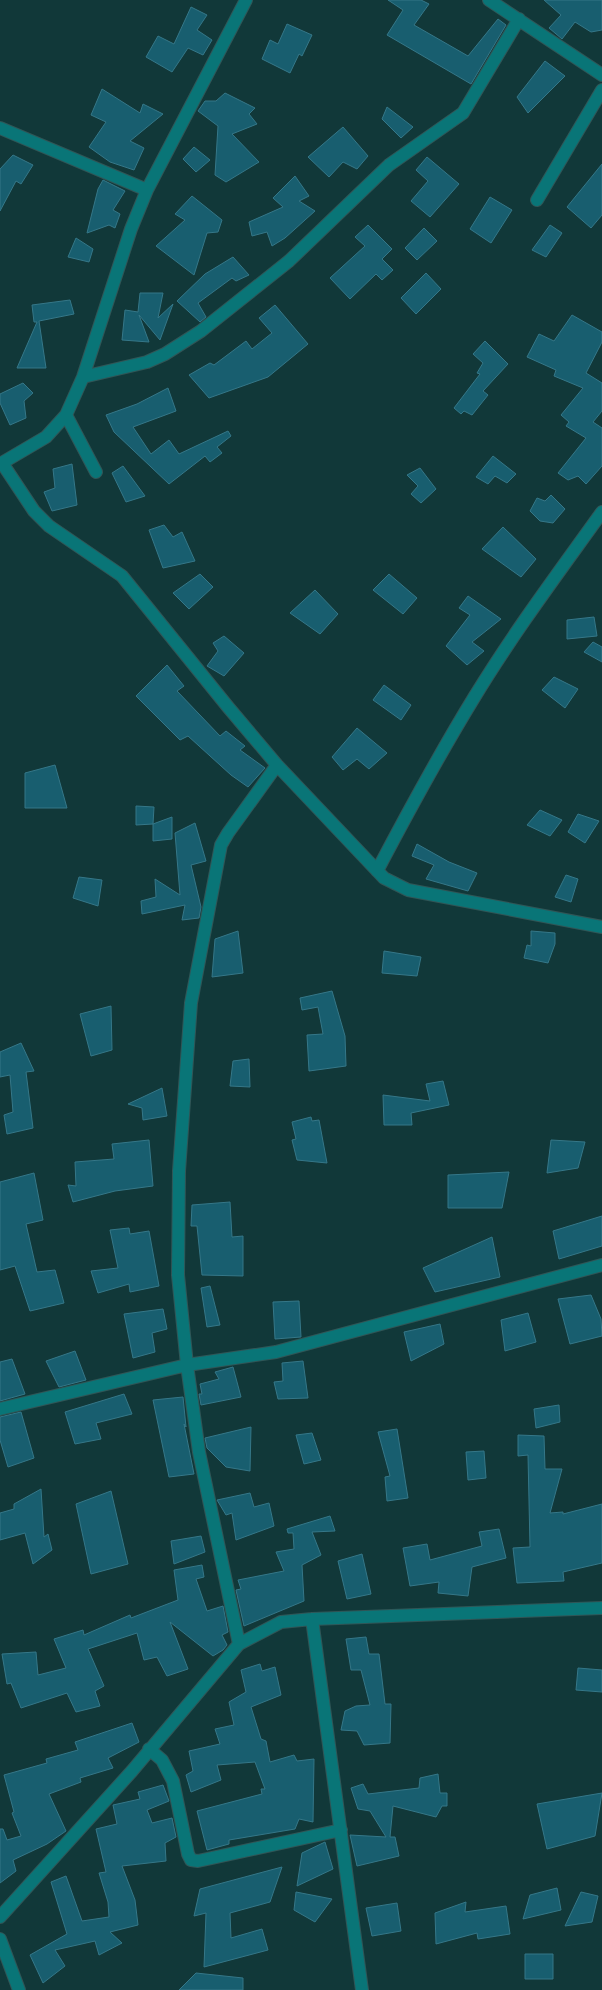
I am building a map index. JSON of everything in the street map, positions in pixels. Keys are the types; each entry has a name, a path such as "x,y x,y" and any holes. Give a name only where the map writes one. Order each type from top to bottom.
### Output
{"street":[{"path":"246,0 147,190 131,229 83,377 66,415 46,436 1,463 39,516 122,576 278,765 377,871 394,885 408,890 602,927"},
{"path":"489,0 602,75"},
{"path":"83,377 147,362 165,354 201,331 300,252 389,165 463,113 519,20"},
{"path":"537,200 602,90"},
{"path":"0,128 147,190"},
{"path":"66,415 96,472"},
{"path":"377,871 424,782 476,694 520,626 602,512"},
{"path":"239,1644 199,1452 187,1365 178,1275 179,1190 191,1003 221,845 278,765"},
{"path":"0,1410 187,1365 276,1352 602,1265"},
{"path":"0,1917 149,1750 239,1644 281,1622 312,1619 602,1608"},
{"path":"312,1619 362,1990"},
{"path":"149,1750 162,1760 168,1769 191,1860 198,1861 341,1830"},
{"path":"0,1939 20,1990"}],"building":[{"path":"388,0 421,0 429,4 414,25 468,56 498,19 506,25 471,84 387,35 403,10"},
{"path":"544,0 602,0 602,30 591,32 575,22 562,39 549,28 561,15"},
{"path":"191,7 207,15 197,30 212,40 203,55 188,48 172,72 146,57 158,36 174,44"},
{"path":"287,24 312,35 302,56 299,54 290,73 262,59 270,40 278,44"},
{"path":"545,61 565,76 528,113 517,97"},
{"path":"102,89 140,113 143,104 163,114 130,141 144,148 134,170 110,162 89,147 106,122 91,115"},
{"path":"225,93 255,108 249,114 257,124 232,134 259,162 226,182 215,175 218,126 198,111 205,101 216,101"},
{"path":"387,107 413,127 401,138 382,119"},
{"path":"343,127 368,156 357,169 343,162 329,177 308,157"},
{"path":"194,147 210,160 196,172 183,159"},
{"path":"13,155 33,165 21,184 16,181 0,211 0,169"},
{"path":"427,157 459,184 430,217 411,201 428,181 416,170"},
{"path":"602,164 602,215 591,228 567,207"},
{"path":"295,176 309,196 299,201 315,211 285,238 272,246 267,232 252,236 249,222 283,207 273,198"},
{"path":"103,180 125,191 113,210 120,214 115,228 109,225 87,233 98,189"},
{"path":"192,196 222,220 218,232 207,233 194,275 156,246 185,220 175,214"},
{"path":"490,197 512,210 491,243 470,229"},
{"path":"368,225 392,249 382,259 393,270 382,280 376,274 350,299 330,278 365,246 355,237"},
{"path":"550,225 562,233 546,257 532,250"},
{"path":"424,228 437,241 417,260 405,248"},
{"path":"76,238 93,249 89,262 68,257"},
{"path":"233,257 249,275 236,281 232,278 198,303 206,317 200,322 177,301 205,274"},
{"path":"426,273 441,289 416,314 401,298"},
{"path":"140,293 163,293 158,318 173,304 160,340 139,315 149,342 122,340 125,310 138,312"},
{"path":"70,300 74,314 39,321 46,368 17,368 37,322 34,322 32,305"},
{"path":"275,305 308,344 268,377 209,398 189,375 210,363 214,365 246,341 252,349 272,333 259,318"},
{"path":"572,315 602,332 602,342 586,373 602,383 602,411 593,422 602,428 602,466 586,484 578,476 568,480 558,473 586,438 566,426 569,422 561,415 583,388 554,376 556,370 527,357 539,334 554,341"},
{"path":"485,341 508,364 483,391 488,395 472,415 464,411 461,414 454,408 480,374 477,373 483,363 473,354"},
{"path":"23,383 33,393 24,401 26,418 10,425 0,403 0,394"},
{"path":"168,388 176,411 133,427 151,454 169,440 179,454 228,431 231,436 217,447 222,453 210,462 205,456 169,484 114,432 106,415 137,404"},
{"path":"493,456 516,474 507,483 495,476 488,484 476,477"},
{"path":"72,464 77,505 52,511 44,492 55,488 53,469"},
{"path":"123,466 145,496 126,502 112,473"},
{"path":"420,468 436,489 421,503 411,494 418,486 407,475"},
{"path":"551,495 565,509 553,523 540,521 530,511 537,498 545,501"},
{"path":"164,525 173,537 182,532 195,561 163,568 149,530"},
{"path":"503,527 536,559 521,577 482,549"},
{"path":"200,574 213,587 189,609 173,593"},
{"path":"389,574 417,598 403,614 373,590"},
{"path":"315,590 338,614 320,634 290,613"},
{"path":"468,596 501,619 472,642 484,651 467,665 446,646 470,615 459,608"},
{"path":"594,617 597,636 567,639 567,620"},
{"path":"224,636 244,653 224,676 207,666 218,651 213,643"},
{"path":"593,642 602,647 602,662 584,652"},
{"path":"167,665 184,686 177,691 220,736 226,731 245,746 240,750 265,768 248,787 231,775 188,736 180,740 136,696"},
{"path":"554,677 578,689 565,708 542,690"},
{"path":"384,685 411,705 401,720 373,700"},
{"path":"357,728 387,753 369,769 357,759 343,770 332,757"},
{"path":"55,765 67,808 25,808 25,773"},
{"path":"136,806 154,807 153,824 136,825"},
{"path":"540,810 562,820 550,836 527,825"},
{"path":"578,814 599,821 585,843 568,832"},
{"path":"172,817 172,839 153,841 153,824"},
{"path":"195,823 206,861 191,865 201,907 199,918 182,920 185,905 142,914 141,901 156,897 155,879 180,895 175,833"},
{"path":"417,844 449,862 477,873 468,891 426,879 434,865 412,856"},
{"path":"566,875 578,879 571,902 555,897"},
{"path":"79,877 102,880 98,906 73,898"},
{"path":"238,931 243,973 212,977 215,939"},
{"path":"531,931 555,933 555,944 548,963 524,958 527,945 531,946"},
{"path":"384,951 421,957 417,976 382,973"},
{"path":"332,991 345,1036 346,1066 309,1071 307,1035 323,1034 318,1007 302,1010 300,998"},
{"path":"111,1006 112,1050 91,1056 80,1014"},
{"path":"21,1043 34,1071 26,1072 33,1128 7,1134 4,1115 13,1112 10,1075 0,1077 0,1052"},
{"path":"249,1059 250,1087 230,1086 233,1061"},
{"path":"443,1081 449,1105 411,1113 412,1125 384,1125 383,1095 430,1101 426,1084"},
{"path":"162,1088 167,1116 143,1120 142,1108 128,1104"},
{"path":"311,1117 312,1121 319,1120 327,1163 297,1160 292,1140 296,1139 292,1122"},
{"path":"149,1140 153,1186 115,1191 73,1202 68,1185 76,1186 75,1162 114,1159 112,1144"},
{"path":"551,1140 585,1142 578,1168 547,1173"},
{"path":"509,1172 502,1208 448,1208 448,1175"},
{"path":"34,1173 43,1220 26,1224 37,1272 55,1270 64,1303 30,1311 15,1266 0,1270 0,1182"},
{"path":"230,1202 232,1237 243,1236 243,1276 202,1275 197,1226 191,1226 192,1205"},
{"path":"602,1216 602,1246 559,1259 553,1231"},
{"path":"129,1228 130,1234 149,1231 159,1286 130,1292 129,1284 98,1293 91,1271 118,1268 110,1230"},
{"path":"492,1237 500,1277 435,1292 423,1268"},
{"path":"210,1286 220,1325 207,1327 201,1288"},
{"path":"591,1295 601,1319 602,1336 570,1344 558,1299"},
{"path":"299,1301 301,1337 275,1339 273,1302"},
{"path":"163,1309 167,1329 152,1333 155,1352 133,1358 124,1314"},
{"path":"528,1313 536,1342 505,1351 501,1320"},
{"path":"440,1324 444,1344 411,1361 404,1332"},
{"path":"75,1351 86,1380 59,1387 46,1361"},
{"path":"12,1359 25,1394 0,1401 0,1362"},
{"path":"303,1361 308,1398 278,1399 274,1382 283,1381 282,1363"},
{"path":"233,1367 241,1397 201,1405 199,1394 202,1394 200,1384 219,1379 215,1372"},
{"path":"124,1394 132,1414 96,1423 101,1439 75,1444 65,1412"},
{"path":"183,1397 186,1427 184,1424 194,1474 169,1477 153,1400"},
{"path":"559,1405 560,1422 536,1428 534,1409"},
{"path":"21,1412 34,1458 8,1467 0,1440 0,1417"},
{"path":"251,1427 250,1471 226,1467 207,1448 205,1438"},
{"path":"397,1429 408,1498 387,1501 385,1477 390,1476 378,1432"},
{"path":"312,1433 321,1460 304,1464 296,1435"},
{"path":"518,1435 544,1436 545,1469 562,1469 550,1513 563,1512 563,1514 602,1504 602,1563 563,1572 564,1581 517,1583 513,1548 530,1547 528,1455 518,1456"},
{"path":"484,1451 486,1478 468,1480 466,1452"},
{"path":"41,1489 44,1537 48,1534 52,1550 33,1564 25,1533 0,1540 0,1513 14,1509 14,1504"},
{"path":"111,1491 128,1564 91,1574 76,1504"},
{"path":"250,1493 254,1507 269,1503 274,1526 236,1540 232,1513 226,1515 217,1500"},
{"path":"330,1516 335,1531 312,1532 321,1555 302,1565 304,1601 244,1626 236,1590 241,1589 238,1580 284,1571 276,1552 294,1549 293,1533 288,1533 287,1529"},
{"path":"499,1529 506,1558 472,1567 468,1596 438,1593 439,1582 410,1586 403,1548 427,1544 430,1560 482,1546 479,1532"},
{"path":"201,1536 205,1552 174,1564 171,1541"},
{"path":"362,1554 371,1594 347,1599 338,1561"},
{"path":"202,1565 204,1577 196,1579 207,1611 223,1606 228,1632 222,1635 227,1645 223,1650 213,1656 170,1622 188,1669 167,1676 157,1657 144,1660 137,1633 88,1649 104,1686 95,1691 100,1706 76,1712 67,1693 21,1708 11,1683 7,1684 2,1654 36,1652 38,1675 66,1668 54,1639 83,1630 84,1635 130,1615 131,1618 178,1600 174,1570"},
{"path":"366,1637 369,1654 379,1654 385,1704 391,1704 390,1743 364,1745 357,1731 341,1730 345,1711 356,1706 370,1705 361,1670 351,1670 346,1639"},
{"path":"260,1664 262,1671 275,1667 281,1695 251,1707 261,1739 266,1741 270,1762 294,1755 297,1761 314,1759 313,1822 299,1819 295,1829 229,1840 229,1844 207,1850 197,1811 262,1794 261,1789 265,1789 255,1762 217,1765 221,1780 191,1792 186,1775 193,1771 189,1751 220,1744 215,1729 234,1725 229,1702 246,1692 241,1670"},
{"path":"578,1668 602,1670 602,1692 576,1690"},
{"path":"132,1723 139,1742 108,1758 113,1768 80,1778 81,1782 49,1794 66,1831 47,1844 13,1860 16,1871 0,1883 0,1829 3,1829 7,1840 21,1836 12,1813 14,1812 4,1775 47,1763 46,1759 78,1750 75,1742"},
{"path":"438,1774 440,1793 447,1793 447,1806 442,1806 436,1817 393,1806 390,1837 395,1837 399,1856 357,1866 350,1835 386,1837 370,1811 358,1809 351,1788 363,1784 368,1794 419,1788 420,1778"},
{"path":"163,1785 169,1801 147,1810 152,1823 172,1818 176,1837 165,1843 166,1861 122,1866 135,1900 138,1925 110,1932 122,1943 99,1955 95,1941 55,1950 65,1966 43,1983 30,1955 67,1934 51,1882 66,1876 82,1921 109,1917 108,1902 99,1873 106,1872 96,1829 117,1824 113,1805 140,1799 138,1792"},
{"path":"602,1793 595,1836 547,1849 537,1804"},
{"path":"325,1842 333,1869 297,1886 302,1853"},
{"path":"282,1867 270,1902 230,1913 231,1938 262,1929 268,1950 204,1967 206,1913 194,1916 200,1889"},
{"path":"557,1888 561,1910 523,1919 530,1895"},
{"path":"296,1892 332,1899 315,1922 294,1910"},
{"path":"581,1892 598,1896 592,1922 565,1926"},
{"path":"466,1902 465,1912 506,1906 510,1934 478,1939 477,1933 436,1944 435,1913"},
{"path":"397,1903 401,1931 372,1936 366,1908"},
{"path":"525,1954 553,1954 553,1979 525,1979"},
{"path":"196,1973 243,1978 243,1990 179,1990"}]}
